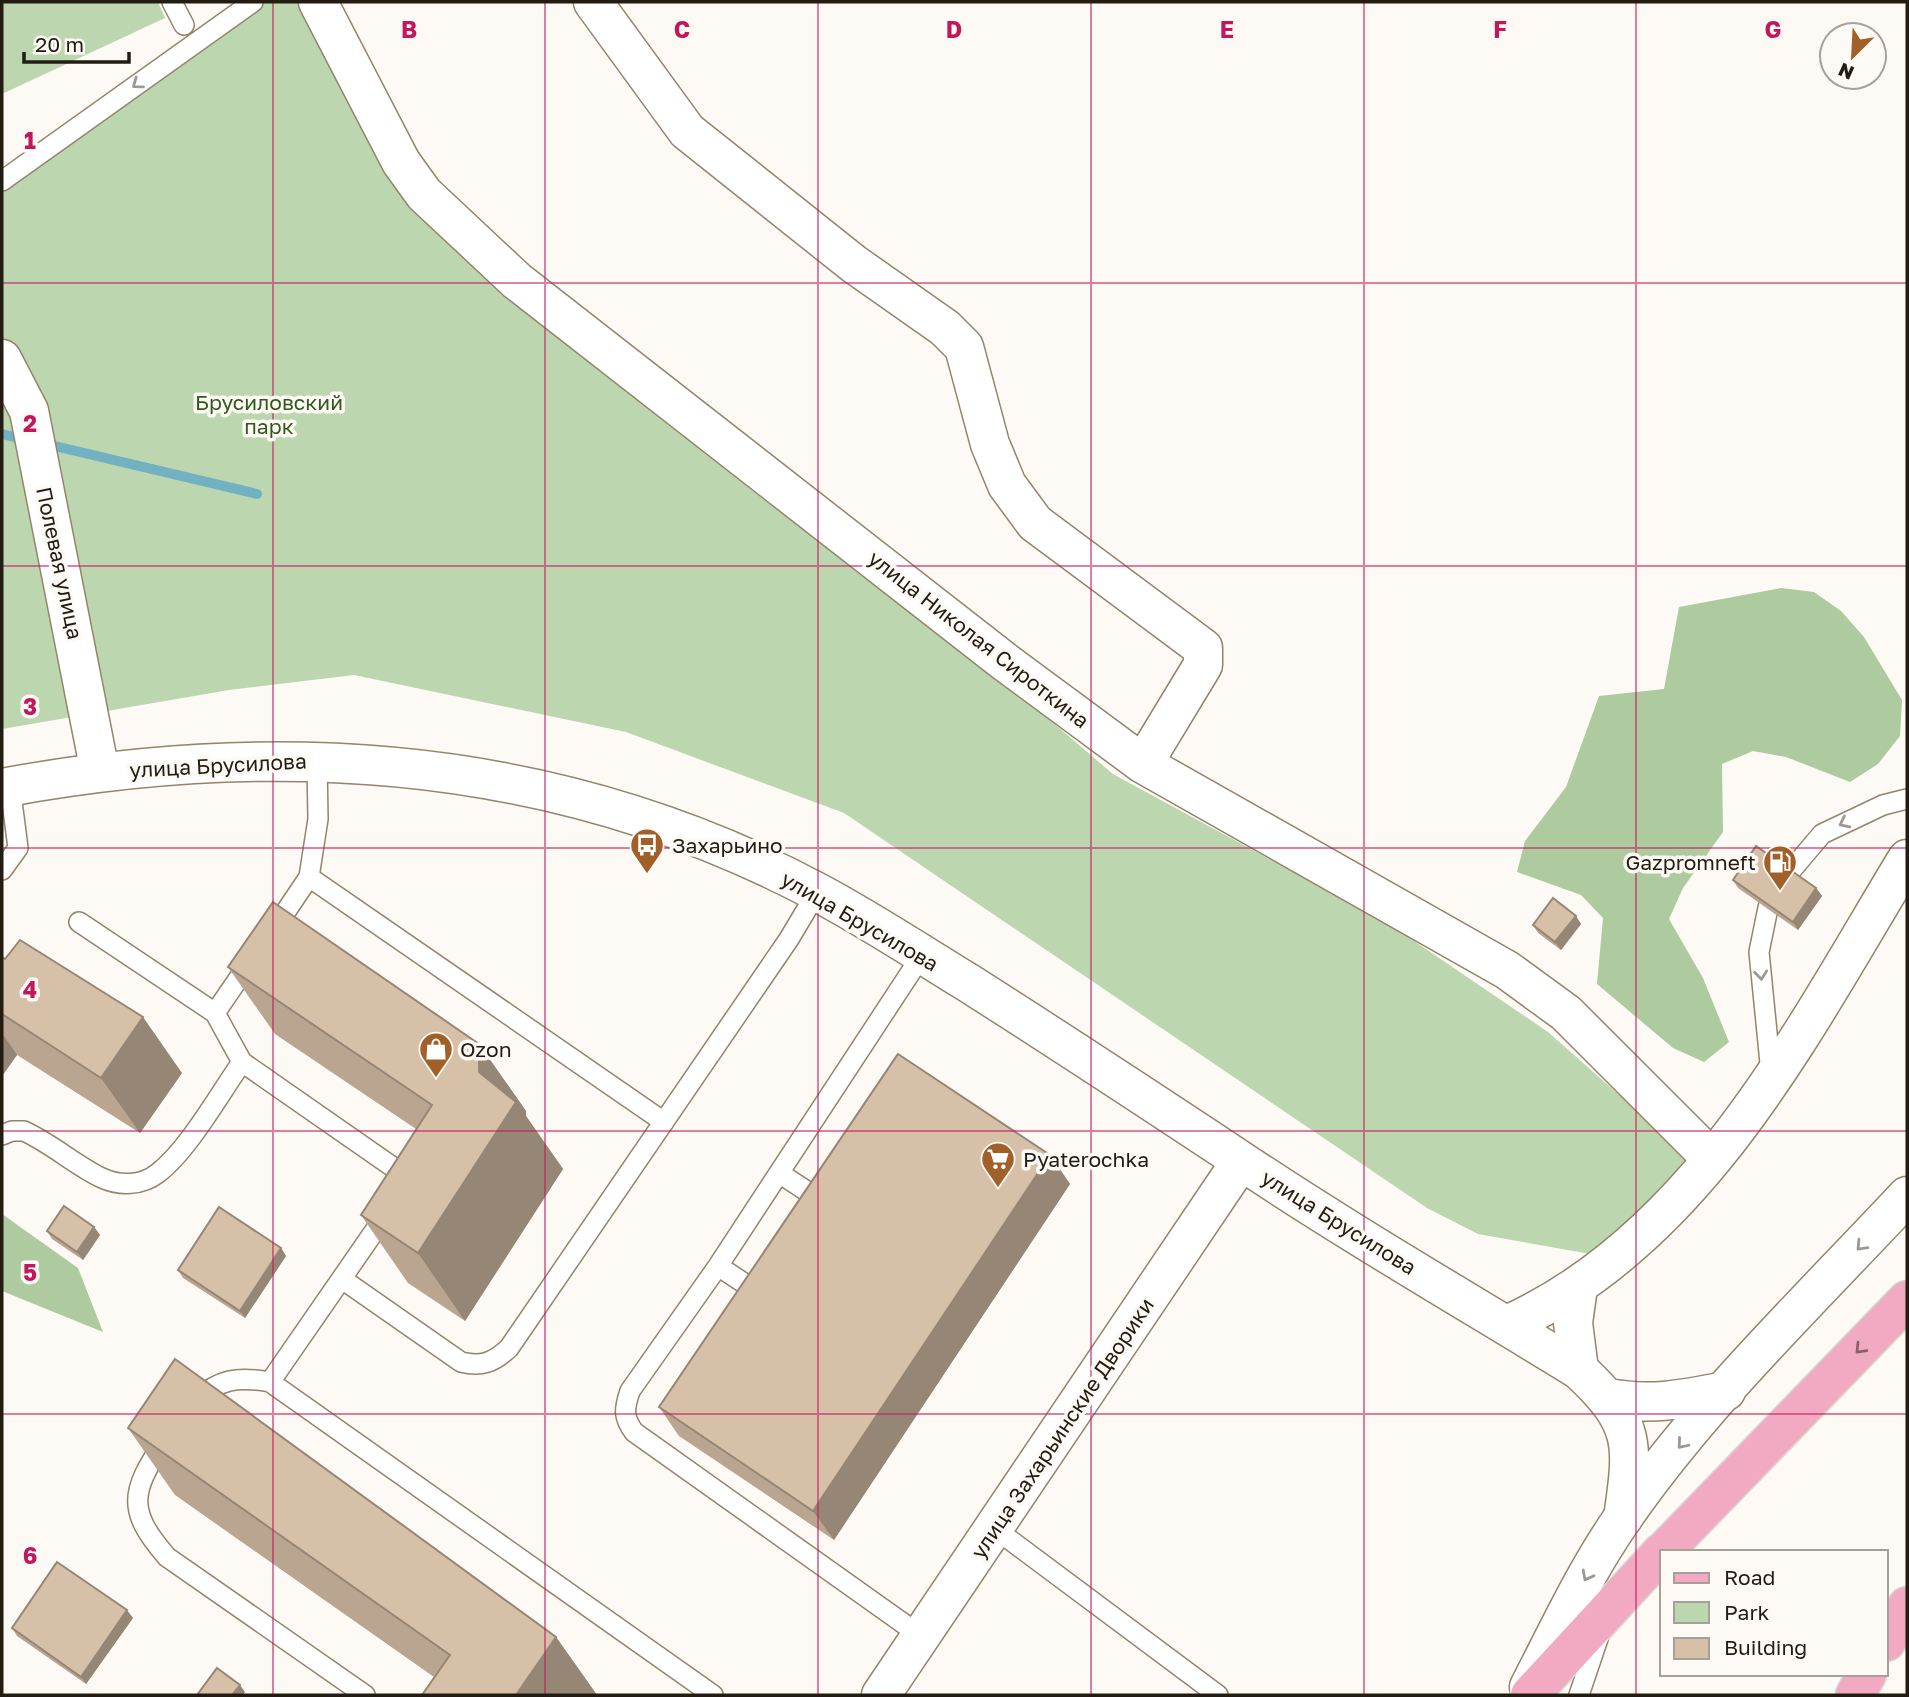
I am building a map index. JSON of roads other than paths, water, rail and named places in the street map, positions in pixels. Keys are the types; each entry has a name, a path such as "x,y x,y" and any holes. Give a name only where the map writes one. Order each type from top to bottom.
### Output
{"main road":[{"path":"1668,1546 1907,1300"},
{"path":"1530,1695 1660,1554"},
{"path":"1888,1639 1907,1606"},
{"path":"1855,1695 1866,1676"}],"street":[{"path":"593,2 687,131 854,264 945,328 964,347 990,443 1007,485 1035,523 1203,648 1203,665 1143,764"},
{"name":"улица Николая Сироткина","path":"323,14 401,162 424,194 497,263 1005,662 1143,764 1507,970 1566,1013 1712,1159"},
{"name":"Полевая улица","path":"2,359 29,411 100,772"},
{"name":"улица Брусилова","path":"6,787 100,772 245,760 317,760 435,770 542,790 648,820 722,848 817,892 922,955 1241,1161 1579,1370 1609,1398 1622,1418 1628,1437 1630,1469 1623,1518"},
{"path":"1507,1325 1550,1306 1578,1287 1643,1231 1712,1159 1772,1082 1907,859"},
{"name":"улица Захарьинские Дворики","path":"881,1695 1241,1161"},
{"path":"1525,1695 1599,1554 1623,1518 1726,1391 1907,1196"},
{"path":"1578,1287 1573,1324 1579,1370"},
{"path":"1609,1398 1635,1403 1665,1403 1726,1391"}],"lane":[{"path":"172,2 184,25"},
{"path":"2,181 253,2"},
{"path":"215,1013 309,877 318,819 317,760"},
{"path":"2,870 18,848 6,787"},
{"path":"1789,873 1822,834 1883,805 1907,799"},
{"path":"309,877 664,1122"},
{"path":"342,1279 461,1362 477,1366 496,1360 509,1348 789,939 817,892"},
{"path":"1768,908 1759,952 1772,1082"},
{"path":"79,922 215,1013 242,1062 410,1180 270,1382"},
{"path":"921,1636 634,1432 626,1420 624,1408 630,1391 718,1266 922,955"},
{"path":"2,1135 12,1131 24,1131 101,1178 120,1185 137,1182 156,1175 172,1159 242,1062"},
{"path":"779,1173 834,1209"},
{"path":"718,1266 772,1301"},
{"path":"365,1695 167,1558 143,1530 137,1501 143,1475 189,1405 213,1385 244,1377 270,1382 685,1687 713,1695"},
{"path":"994,1528 1218,1695"},
{"path":"1579,1695 1607,1610"}],"waterway":[{"path":"2,434 26,440"},
{"path":"42,443 257,494"}],"place":[{"name":"Захарьино","path":"647,875"},
{"name":"Gazpromneft","path":"1780,892"},
{"name":"Ozon","path":"436,1079"},
{"name":"Pyaterochka","path":"998,1189"}],"park label":[{"name":"Брусиловский парк","path":"269,414"}]}
